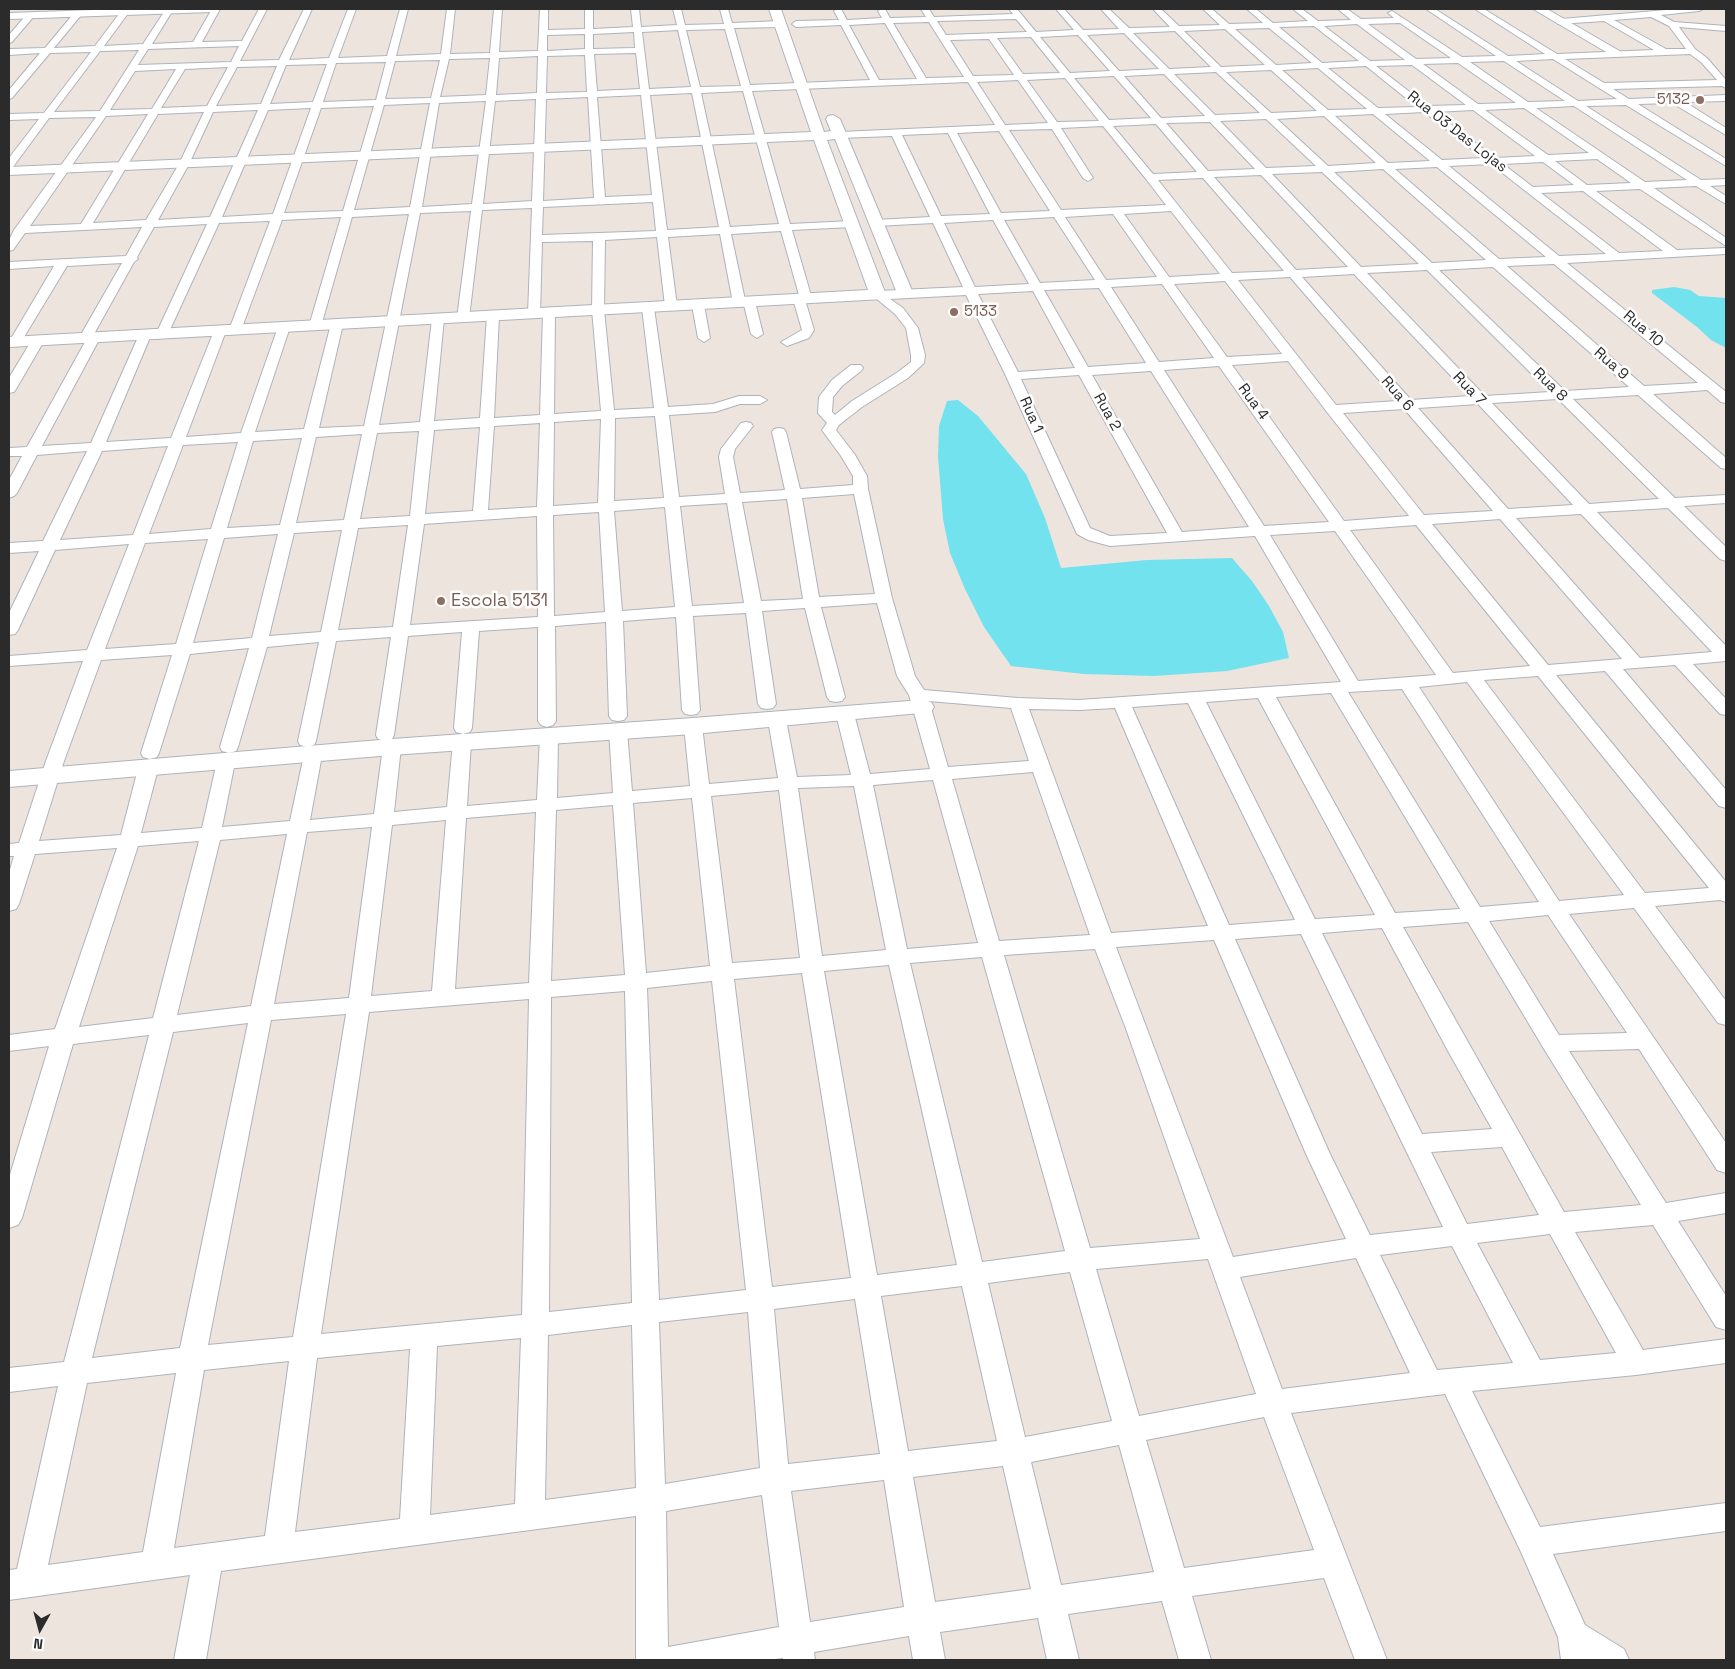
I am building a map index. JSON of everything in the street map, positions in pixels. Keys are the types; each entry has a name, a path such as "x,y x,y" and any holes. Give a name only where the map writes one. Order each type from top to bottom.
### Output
{"street":[{"path":"9,16 78,14 121,10 212,9"},
{"path":"196,45 216,9"},
{"path":"9,494 89,338 184,164 210,109 263,9"},
{"path":"9,630 96,447 242,161 283,62 308,9"},
{"path":"9,904 17,850 53,769 94,655 140,539 175,443 228,330 300,159 332,60 352,9"},
{"path":"315,326 380,101 404,9"},
{"path":"156,1565 192,1359 298,827 330,636 427,153 452,9"},
{"path":"463,318 491,97 498,9"},
{"path":"530,1515 540,990 548,729 545,511 547,418 536,239 544,9"},
{"path":"589,9 589,51 594,93 600,201"},
{"path":"635,9 670,306"},
{"path":"677,9 697,89 725,230 744,302 757,334"},
{"path":"724,9 786,227 803,299 808,330 804,336 787,342"},
{"path":"775,9 819,136 878,295 899,311 912,328 918,355 917,363 903,375 857,404 834,422 829,430 848,455 860,476 860,489 884,598 906,676 920,701 1194,1660"},
{"path":"790,9 802,41"},
{"path":"837,9 875,82"},
{"path":"881,9 922,80"},
{"path":"925,9 1103,284 1259,531 1344,687 1473,915 1726,1319"},
{"path":"971,9 977,17"},
{"name":"Rua 6","path":"1060,9 1502,514 1635,663"},
{"name":"Rua 7","path":"1105,9 1213,119 1726,656"},
{"name":"Rua 8","path":"1157,9 1218,69 1429,266 1726,556"},
{"name":"Rua 9","path":"1207,9 1726,465"},
{"name":"Rua 10","path":"1251,9 1726,399"},
{"name":"Rua 03 Das Lojas","path":"1297,9 1533,190 1617,257"},
{"path":"1342,9 1416,61 1675,254"},
{"path":"1386,9 1726,243"},
{"path":"1430,9 1726,201"},
{"path":"1479,9 1726,163"},
{"path":"1528,9 1603,53"},
{"path":"1540,9 1618,53"},
{"path":"1561,22 1699,9"},
{"path":"9,12 121,10"},
{"path":"9,165 48,115 121,10"},
{"path":"9,248 103,113 169,10"},
{"path":"796,24 977,17 1016,12 1108,124 1420,520 1726,893"},
{"path":"9,96 78,14"},
{"path":"1652,14 1672,24 1685,36 1692,51 1704,60 1726,84"},
{"path":"9,40 31,15"},
{"path":"1605,18 1664,52"},
{"path":"943,38 1403,20"},
{"path":"543,33 781,24"},
{"path":"1672,24 1726,28"},
{"path":"991,36 1055,126 1088,178"},
{"path":"9,52 244,43"},
{"path":"131,68 640,50"},
{"path":"9,117 801,85 816,80 875,82 1692,51"},
{"path":"1704,60 1719,61"},
{"path":"85,227 182,66"},
{"path":"1583,74 1601,73"},
{"path":"816,80 905,294"},
{"path":"1602,86 1726,84"},
{"path":"9,171 1377,111 1726,98"},
{"path":"1674,100 1726,132"},
{"name":"Rua 2","path":"951,130 997,217 1177,537"},
{"name":"Rua 1","path":"896,133 1013,376 1084,531 1094,537 1110,540 1177,537"},
{"path":"1150,177 1600,156"},
{"path":"1533,190 1726,182"},
{"path":"20,230 658,198"},
{"path":"876,223 1174,208"},
{"name":"Rua 4","path":"1116,211 1342,526 1448,679"},
{"path":"536,239 852,224"},
{"path":"599,236 598,310 608,415 606,506 614,617 618,723 636,982 651,1500 652,1660"},
{"path":"12,342 1037,286 1726,251"},
{"path":"9,265 132,259"},
{"path":"12,342 62,262"},
{"path":"698,305 704,338"},
{"path":"648,308 662,412 684,611 692,718 760,1299 775,1479 798,1650"},
{"path":"480,516 493,316"},
{"path":"278,1548 305,1348 359,1006 382,820 388,741 401,632 417,520 438,319"},
{"path":"337,324 259,643 228,754 211,834 75,1373 19,1584 278,1548 651,1500 775,1479 1014,1452 1273,1403 1440,1382 1636,1363 1726,1351"},
{"path":"9,1218 64,1036 129,842 149,761 246,438 284,327"},
{"path":"9,389 38,341"},
{"path":"1013,376 1291,357"},
{"path":"834,422 825,413 826,398 837,383 856,368"},
{"path":"1332,408 1711,386"},
{"path":"9,452 662,412 715,408 739,400 760,400"},
{"path":"746,426 728,449 726,457 772,712 788,783 812,966 929,1660"},
{"path":"779,432 794,494 812,603 862,780 898,958 1063,1660"},
{"path":"9,548 860,489"},
{"path":"1177,537 1726,499"},
{"path":"9,661 183,649 330,636 884,598"},
{"path":"443,998 471,627"},
{"path":"9,779 53,769 840,705 959,698 1018,703 1079,705 1407,683 1726,656"},
{"path":"1680,660 1726,710"},
{"path":"1610,666 1726,802"},
{"path":"1472,676 1726,1017"},
{"path":"1407,683 1553,907 1726,1163"},
{"path":"1264,692 1508,1137 1636,1363"},
{"path":"1194,697 1460,1236 1532,1372"},
{"path":"1122,702 1318,1154 1361,1247 1532,1542 1576,1648 1613,1660"},
{"path":"1018,703 1039,766 1273,1403 1371,1660"},
{"path":"9,764 53,769"},
{"path":"17,850 546,806 788,783 862,780 1039,766"},
{"path":"9,1043 262,1013 636,982 721,972 812,966 990,949 1473,915 1726,893"},
{"path":"1552,1043 1645,1041"},
{"path":"1415,1144 1508,1137"},
{"path":"9,1380 867,1288 1080,1260 1220,1258 1361,1247 1558,1223 1660,1214 1726,1203"},
{"path":"414,1531 424,1336"},
{"path":"1532,1542 1726,1517"},
{"path":"190,1660 208,1558"},
{"path":"674,1660 798,1650 922,1619 1333,1562"}],"water":[{"path":"1674,287 1690,290 1699,296 1726,298 1726,348 1711,340 1652,293 1652,290"},
{"path":"958,400 978,416 1026,474 1045,518 1061,568 1147,560 1232,558 1252,581 1269,606 1283,632 1289,658 1227,671 1154,676 1084,674 1011,666 984,627 965,589 950,553 943,519 938,456 939,426 947,401"}],"place":[{"name":"5132","path":"1700,100"},
{"name":"5133","path":"954,312"},
{"name":"Escola 5131","path":"441,601"}]}
